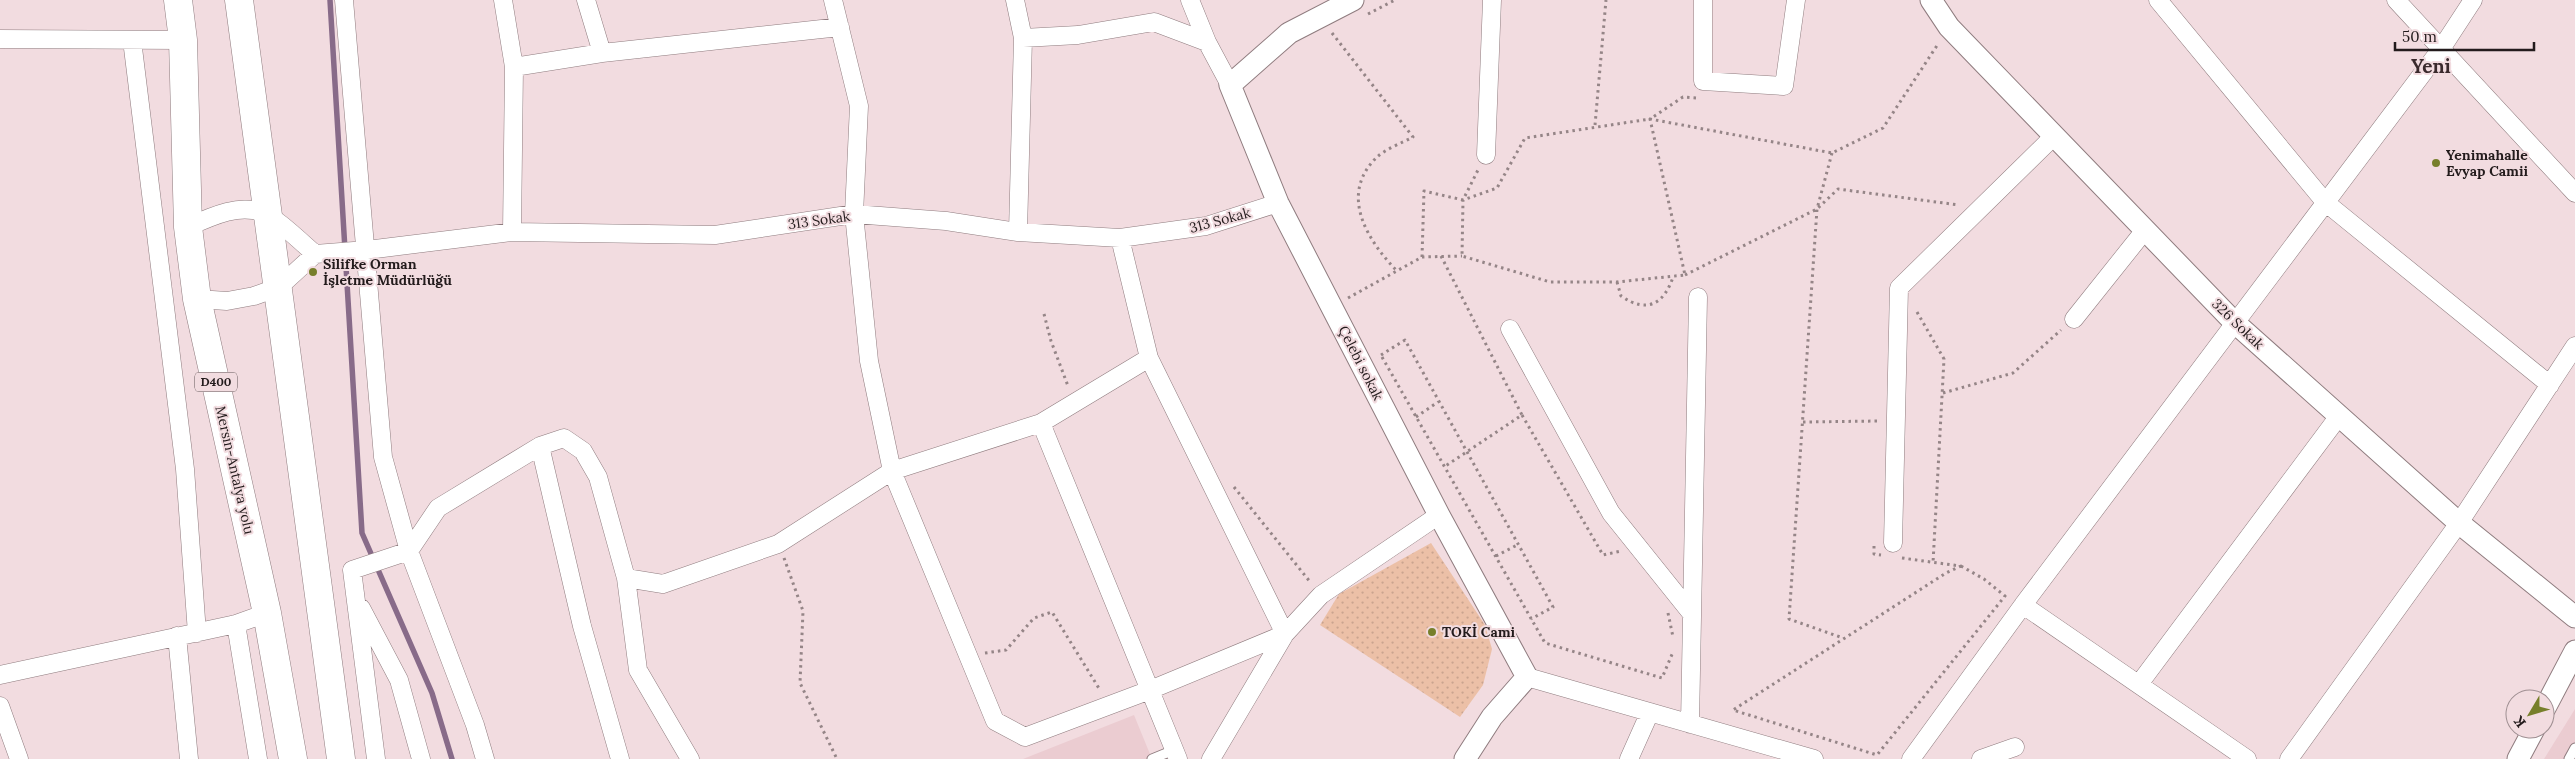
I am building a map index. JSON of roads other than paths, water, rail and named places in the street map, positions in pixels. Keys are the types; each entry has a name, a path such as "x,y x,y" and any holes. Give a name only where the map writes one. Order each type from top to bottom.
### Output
{"highway":[{"name":"Mersin-Antalya yolu","path":"178,0 183,40 188,227 197,298 267,613 293,759"},
{"path":"239,0 341,759"}],"street":[{"path":"344,0 361,250 382,457 409,551 475,725 485,759"},
{"path":"502,0 514,68 512,232"},
{"path":"586,0 602,53"},
{"path":"833,0 859,106 854,214 869,361 892,471 995,721 1025,737 1150,690 1285,634"},
{"path":"1015,0 1023,38 1018,232"},
{"path":"1190,0 1207,42 1230,85 1289,33 1358,8"},
{"path":"1486,155 1492,0"},
{"path":"1703,0 1703,82 1784,86 1796,0"},
{"name":"326 Sokak","path":"1931,0 1950,27 2234,322 2459,524 2575,617"},
{"path":"2158,0 2325,202 2550,385"},
{"path":"2396,0 2575,193"},
{"path":"1911,759 2234,322 2442,49 2473,0"},
{"path":"1023,38 1078,35 1154,22 1207,42"},
{"path":"514,68 602,53 840,28"},
{"path":"0,39 183,40"},
{"path":"132,40 185,469 197,633"},
{"name":"Çelebi sokak","path":"1230,85 1278,203 1439,515 1527,677"},
{"path":"1893,543 1898,288 2054,136"},
{"name":"313 Sokak","path":"322,253 512,232 715,235 854,214 946,221 1018,232 1120,238 1206,226 1278,203"},
{"path":"188,227 219,212 248,208 269,214 322,253 279,287 254,296 226,301 197,298"},
{"path":"2074,318 2145,230"},
{"path":"1120,238 1149,358 1285,634"},
{"path":"1690,724 1698,297"},
{"path":"1510,329 1611,513 1692,614"},
{"path":"2289,759 2459,524 2575,346"},
{"path":"626,578 663,584 778,544 892,471 1041,423 1149,358"},
{"path":"2138,684 2339,416"},
{"path":"1041,423 1176,754"},
{"path":"376,759 352,570 409,551 438,508 540,446 564,438 584,451 598,477 626,578 638,670 690,759"},
{"path":"540,446 582,626 616,758"},
{"path":"1210,759 1285,634 1321,596 1439,515"},
{"path":"355,596 399,680 421,759"},
{"path":"2023,605 2247,759"},
{"path":"0,675 236,624 267,613"},
{"path":"236,624 258,759"},
{"path":"177,636 189,759"},
{"path":"2555,689 2575,651"},
{"path":"1465,759 1492,717 1527,677 1794,756 1814,759"},
{"path":"0,706 19,759"},
{"path":"1629,759 1650,712"},
{"path":"2518,759 2529,739"},
{"path":"1980,759 2015,747"}],"lane":[{"path":"2569,759 2575,748"},
{"path":"1152,759 1176,754"}],"waterway":[{"path":"330,0 362,533 432,693 452,759"}],"place":[{"name":"Yenimahalle Evyap Camii","path":"2436,163"},
{"name":"Silifke Orman İşletme Müdürlüğü","path":"313,272"},
{"name":"TOKİ Cami","path":"1432,632"}],"district":[{"name":"Yeni","path":"2431,66"}]}
